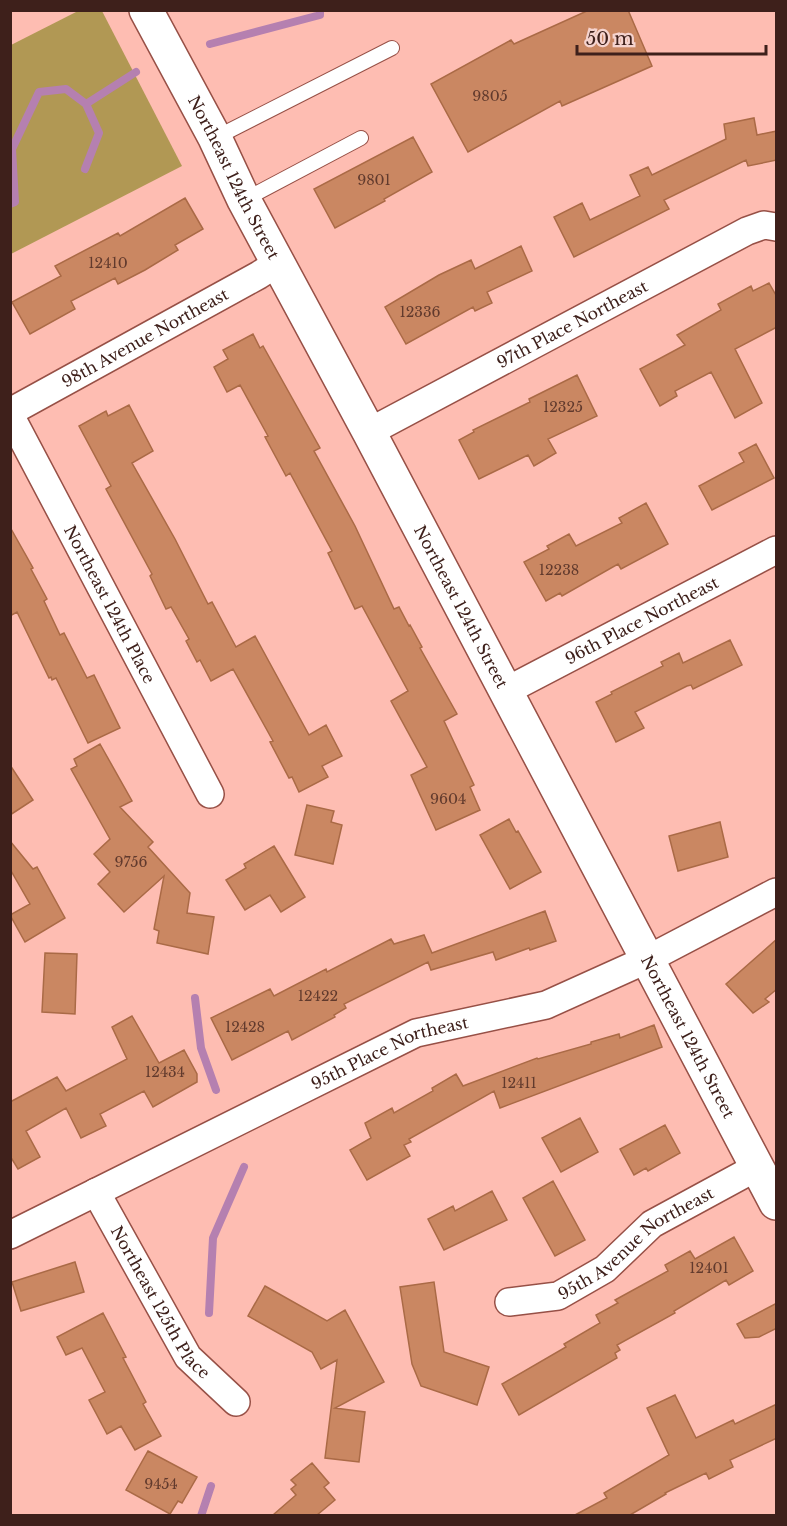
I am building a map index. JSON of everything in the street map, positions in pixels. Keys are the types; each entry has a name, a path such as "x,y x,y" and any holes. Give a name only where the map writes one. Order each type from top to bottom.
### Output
{"street":[{"name":"Northeast 124th Street","path":"146,10 215,138 244,200 279,262 777,1203"},
{"name":"97th Place Northeast","path":"369,432 747,231 764,225 777,227"},
{"name":"98th Avenue Northeast","path":"10,414 279,262"},
{"name":"Northeast 124th Place","path":"10,414 210,794"},
{"name":"96th Place Northeast","path":"506,691 777,550"},
{"name":"95th Place Northeast","path":"10,1234 416,1033 546,1005 648,959 777,892"},
{"name":"95th Avenue Northeast","path":"509,1302 558,1296 605,1269 652,1224 757,1167"},
{"name":"Northeast 125th Place","path":"96,1192 188,1357 236,1402"}],"lane":[{"path":"215,138 392,48"},
{"path":"244,200 361,138"}],"shaded area":[{"path":"78,11 102,11 182,166 11,254 11,45"}],"building":[{"path":"589,10 628,10 652,66 562,106 560,101 468,152 431,84 511,40 514,44"},
{"path":"754,118 757,135 777,131 777,160 748,166 746,160 664,200 669,209 574,257 554,217 582,203 590,220 640,196 630,175 648,167 652,175 726,139 724,124"},
{"path":"413,137 432,172 335,228 314,189"},
{"path":"185,198 203,229 175,245 178,250 145,270 118,284 115,278 71,301 75,309 30,334 12,302 61,276 55,266 118,233 120,236"},
{"path":"521,246 532,271 487,292 492,303 475,311 473,307 406,344 385,307 439,275 471,260 475,269"},
{"path":"769,283 777,297 777,327 735,349 762,403 735,418 711,372 675,391 677,396 660,406 640,369 685,345 677,335 721,310 718,304 751,286 753,291"},
{"path":"253,334 260,348 263,346 320,448 314,451 355,526 394,609 399,607 410,625 422,647 420,648 457,714 444,721 474,785 470,787 480,810 436,830 411,775 427,767 391,701 408,691 362,606 355,609 328,553 332,551 290,473 286,476 265,437 268,436 240,385 227,392 214,367 228,359 223,350"},
{"path":"577,375 597,416 548,439 556,453 534,466 528,455 479,479 459,440 474,432 473,430 530,402 529,399"},
{"path":"129,405 153,451 132,463 208,604 212,602 236,647 255,636 309,735 326,725 342,756 322,766 328,777 299,792 292,777 289,778 270,742 273,741 233,669 211,681 200,660 197,662 186,641 189,639 171,607 166,609 150,576 152,574 106,489 111,486 79,426 106,411 108,416"},
{"path":"756,444 774,478 712,510 699,486 744,462 739,453"},
{"path":"646,503 668,544 621,569 618,564 562,596 560,593 546,601 524,562 549,549 547,546 569,534 576,546 622,523 619,518"},
{"path":"10,527 33,568 31,569 47,599 44,601 60,635 64,633 87,678 94,675 120,728 88,743 56,678 52,680 51,677 49,678 17,612 10,616"},
{"path":"730,640 742,665 693,689 691,685 687,686 635,712 644,728 616,742 596,702 663,666 661,662 679,653 683,663"},
{"path":"100,744 132,801 120,807 153,842 148,847 190,893 187,913 214,917 208,954 157,943 159,931 154,929 164,876 124,912 98,884 110,872 94,854 110,839 71,769 77,766 74,759"},
{"path":"10,765 33,800 10,815"},
{"path":"307,805 334,811 331,822 342,825 333,864 295,855"},
{"path":"509,819 541,872 510,889 480,835"},
{"path":"720,822 728,857 678,871 669,836"},
{"path":"10,841 33,869 37,867 65,918 25,942 10,915 30,904 10,869"},
{"path":"274,846 305,897 281,912 270,895 245,910 226,880 246,868 244,864"},
{"path":"545,911 556,941 496,960 493,952 431,970 428,962 344,1004 346,1008 334,1015 335,1017 292,1040 288,1031 232,1060 211,1018 270,989 274,996 391,939 394,944 424,935 432,953"},
{"path":"777,939 777,989 765,999 769,1002 753,1013 726,984"},
{"path":"45,953 77,954 75,1014 42,1012"},
{"path":"132,1016 159,1063 184,1050 197,1074 197,1082 153,1107 144,1091 100,1114 106,1126 81,1138 66,1108 26,1131 40,1157 18,1169 10,1156 10,1102 57,1077 66,1091 127,1059 112,1027"},
{"path":"654,1025 662,1047 500,1108 494,1091 409,1139 411,1142 404,1145 410,1156 367,1180 350,1150 371,1138 365,1123 392,1108 394,1113 433,1091 432,1088 456,1074 463,1086 537,1058 619,1034 620,1038"},
{"path":"580,1118 598,1152 561,1172 542,1138"},
{"path":"665,1125 680,1153 648,1171 646,1168 634,1175 620,1149"},
{"path":"553,1181 585,1240 555,1256 523,1198"},
{"path":"492,1191 507,1220 444,1250 428,1219 453,1206 455,1211"},
{"path":"734,1237 753,1271 729,1285 726,1280 674,1311 675,1313 617,1345 620,1350 615,1353 617,1358 519,1415 502,1384 566,1347 564,1344 600,1323 596,1315 618,1303 615,1300 668,1271 665,1265 690,1251 695,1259"},
{"path":"75,1262 84,1292 21,1311 12,1282"},
{"path":"434,1282 444,1352 489,1367 477,1405 421,1386 412,1364 400,1287"},
{"path":"265,1286 327,1321 345,1310 384,1382 335,1408 365,1412 359,1462 325,1458 337,1360 321,1369 312,1352 248,1316"},
{"path":"777,1303 777,1328 759,1337 745,1338 737,1324"},
{"path":"103,1313 146,1402 143,1404 161,1436 135,1450 121,1426 107,1434 89,1400 105,1392 82,1348 66,1355 57,1337"},
{"path":"675,1395 696,1438 733,1420 735,1424 777,1404 777,1438 730,1460 733,1467 709,1479 706,1473 665,1493 630,1515 575,1515 607,1498 604,1493 669,1455 647,1408"},
{"path":"148,1451 197,1477 182,1503 178,1501 170,1514 126,1490"},
{"path":"312,1463 329,1483 324,1487 335,1500 317,1515 273,1515 296,1495 291,1489 296,1485 291,1480"}],"waterway":[{"path":"210,44 320,15 320,10"},
{"path":"10,204 15,202 12,149 39,92 66,89 86,104 136,72"},
{"path":"85,169 99,133 86,104"},
{"path":"195,998 201,1048 216,1090"},
{"path":"209,1313 213,1238 244,1167"},
{"path":"201,1516 211,1486"}]}
